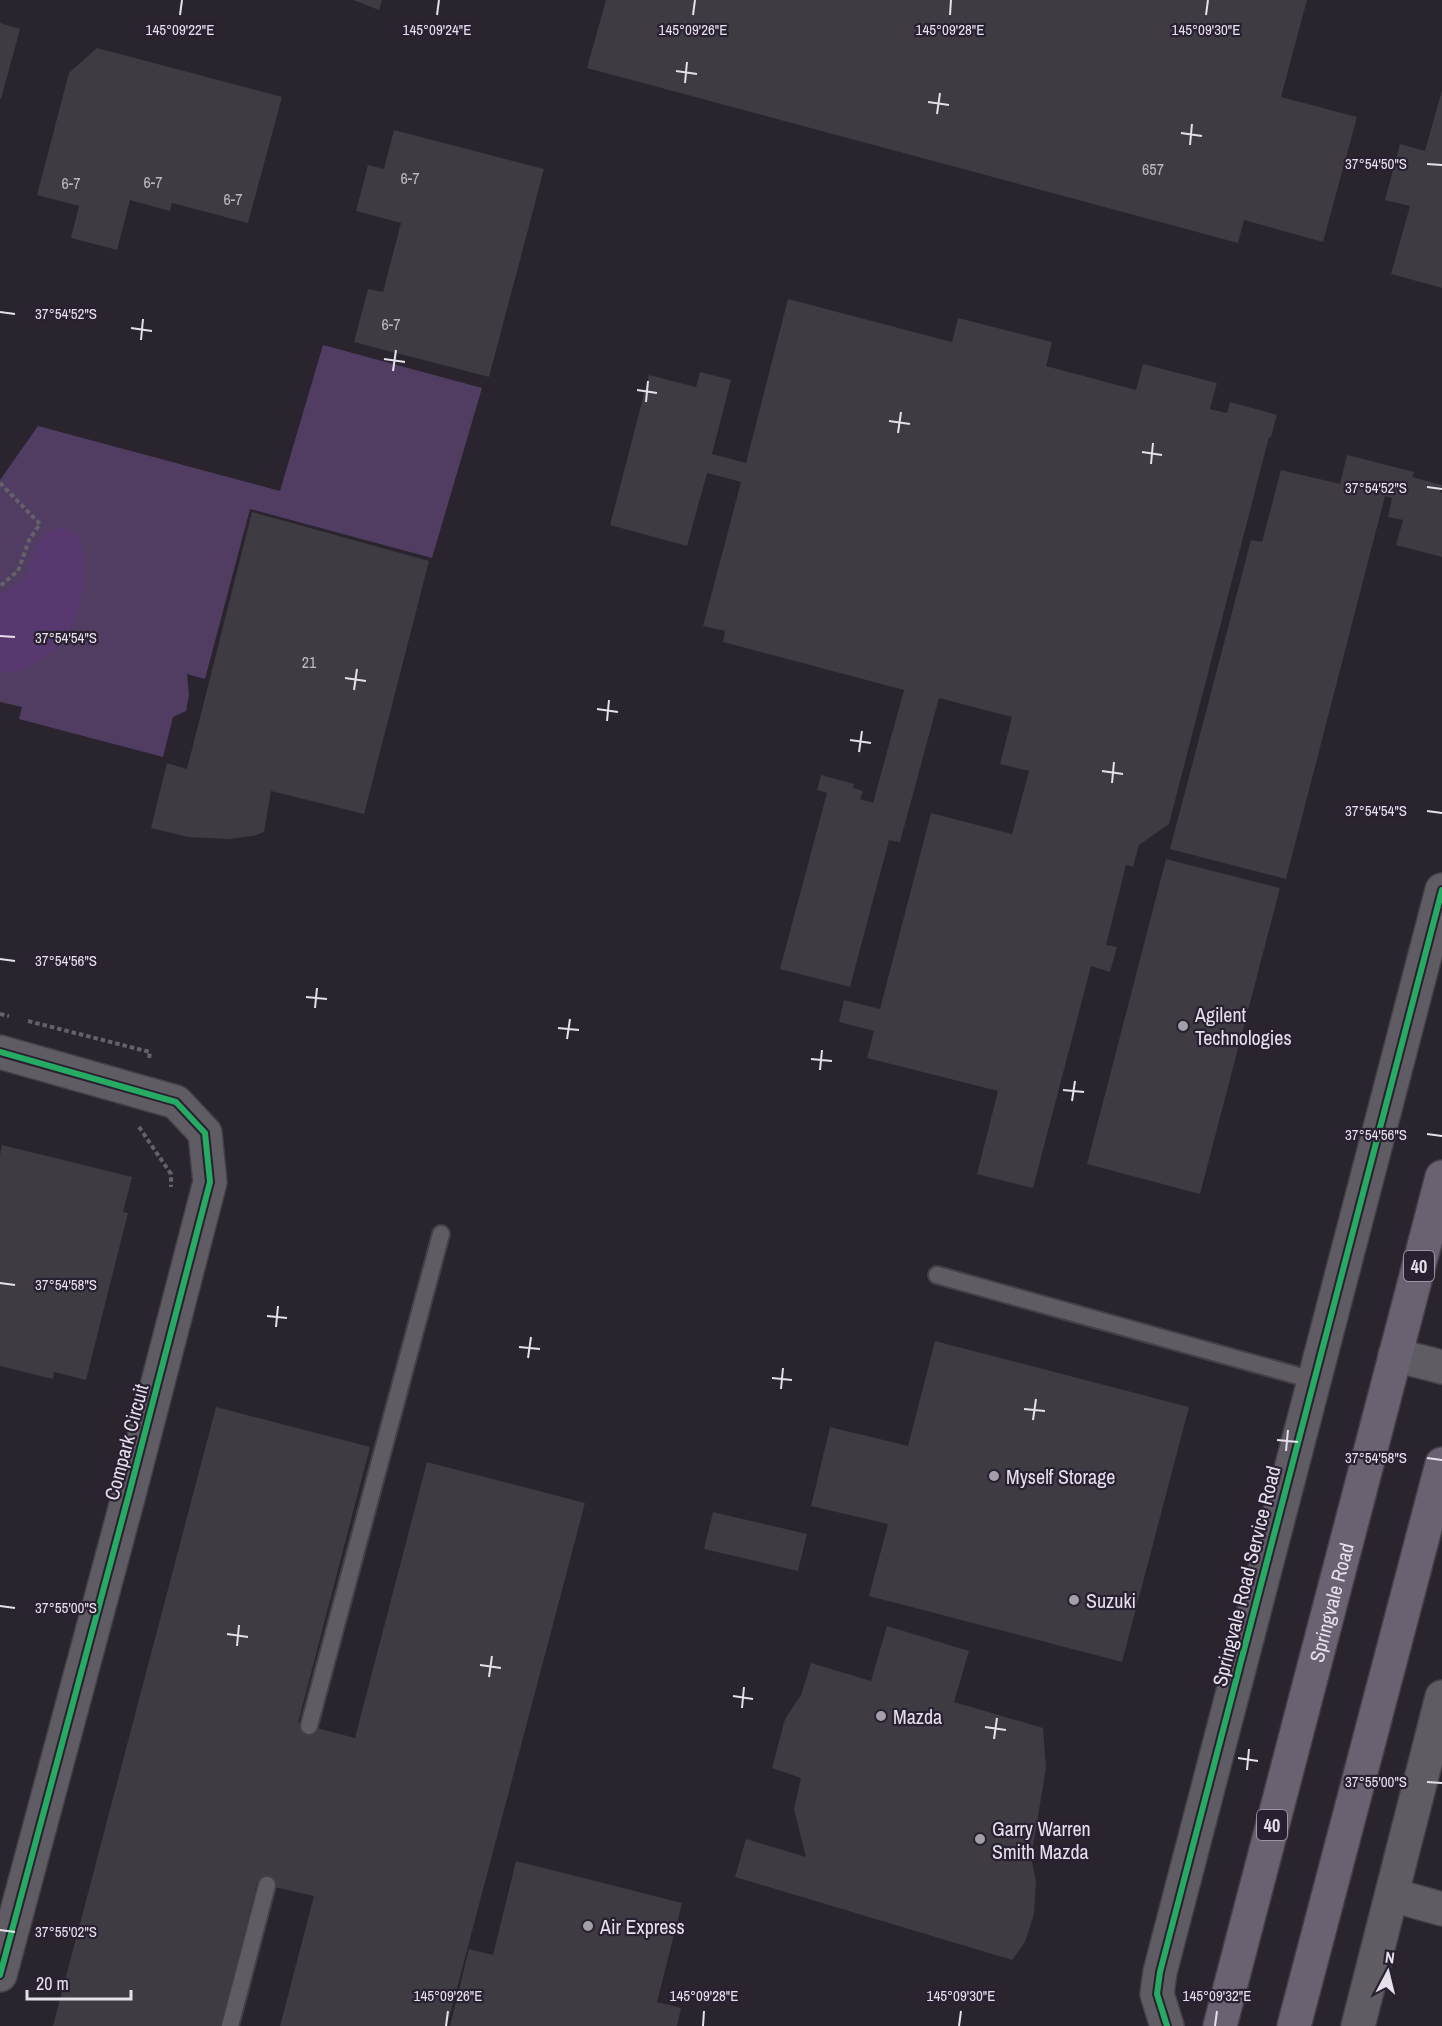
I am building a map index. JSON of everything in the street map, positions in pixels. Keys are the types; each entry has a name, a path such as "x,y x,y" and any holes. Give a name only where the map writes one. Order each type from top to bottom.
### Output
{"highway":[{"name":"Springvale Road","path":"1220,2026 1442,1177"},
{"path":"1294,2026 1442,1464"}],"street":[{"name":"Springvale Road Service Road","path":"1167,2026 1156,1994 1160,1972 1442,890"},
{"name":"Compark Circuit","path":"0,1052 176,1102 205,1132 210,1182 0,1975"},
{"path":"1395,1355 1442,1367"},
{"path":"1358,2026 1442,1697"},
{"path":"1392,1895 1442,1909"}],"lane":[{"path":"309,1726 441,1234"},
{"path":"937,1275 1313,1380"},
{"path":"230,2026 267,1885"}],"path":[{"path":"0,483 40,524 29,540 18,572 0,586"},
{"path":"0,1014 150,1052 135,1122 171,1174 171,1196"}],"shaded area":[{"path":"323,345 482,388 432,558 250,509 205,679 187,674 189,695 186,711 173,717 163,757 19,719 22,707 0,702 0,480 38,426 280,491"},
{"path":"59,528 74,533 80,539 82,546 83,589 77,615 63,638 43,658 23,669 12,672 0,671 0,594 22,580 27,573 39,540 50,531"}],"building":[{"path":"353,0 382,0 379,10"},
{"path":"606,0 1307,0 1281,97 1357,117 1323,242 1244,220 1238,243 587,68"},
{"path":"0,23 20,29 1,99 0,99"},
{"path":"97,48 282,97 248,223 172,203 170,211 130,200 117,250 71,238 79,206 37,195 69,73"},
{"path":"1442,90 1442,288 1391,274 1410,206 1385,200 1400,144 1425,151"},
{"path":"394,130 544,169 489,377 354,342 368,289 383,292 401,223 356,211 368,165 384,169"},
{"path":"788,299 952,342 958,318 1052,342 1046,366 1136,390 1143,364 1217,383 1210,409 1227,413 1230,402 1277,415 1271,437 1269,437 1169,824 1139,845 1133,867 1126,865 1106,945 1117,947 1110,972 1091,966 1033,1188 977,1174 998,1091 867,1058 874,1031 839,1022 844,1000 880,1009 931,813 1012,834 1029,771 1000,764 1012,717 939,698 900,842 889,840 850,987 780,969 827,793 817,790 821,775 854,784 853,788 863,791 860,799 873,803 904,690 723,642 725,631 703,626 741,482 707,473 687,546 610,525 649,375 696,387 700,372 731,380 712,454 746,463"},
{"path":"1347,455 1414,472 1412,477 1442,485 1440,492 1442,493 1442,557 1396,545 1403,520 1388,517 1392,498 1385,496 1286,879 1170,849 1251,540 1262,542 1281,470 1340,484"},
{"path":"252,512 429,561 364,814 271,791 264,832 253,836 229,839 188,837 151,828 167,763 187,769"},
{"name":"Agilent Technologies","path":"1166,859 1280,888 1200,1194 1087,1164"},
{"path":"2,1145 132,1177 123,1212 128,1213 86,1380 54,1372 53,1379 0,1366 0,1155"},
{"name":"Myself Storage","path":"935,1341 1189,1407 1122,1662 869,1596 888,1524 811,1506 830,1427 908,1446"},
{"path":"216,1407 370,1447 298,1723 355,1738 427,1462 585,1503 447,2026 280,2026 314,1896 257,1883 220,2026 53,2026"},
{"path":"713,1512 807,1534 798,1571 704,1549"},
{"path":"887,1626 969,1651 954,1702 1043,1728 1046,1768 1031,1858 1036,1881 1034,1914 1025,1942 1012,1960 735,1877 746,1839 806,1857 794,1809 801,1778 772,1768 785,1719 801,1695 811,1663 871,1681"},
{"name":"Air Express","path":"516,1861 682,1903 657,2002 681,2008 677,2026 450,2026 469,1949 493,1955"}],"cycle path":[{"path":"1167,2026 1157,1994 1160,1972 1442,890"},
{"path":"0,1052 176,1102 205,1133 210,1182 0,1975"}],"place":[{"name":"Agilent Technologies","path":"1183,1026"},
{"name":"Myself Storage","path":"994,1476"},
{"name":"Suzuki","path":"1074,1600"},
{"name":"Mazda","path":"881,1716"},
{"name":"Garry Warren Smith Mazda","path":"980,1839"},
{"name":"Air Express","path":"588,1926"}]}
